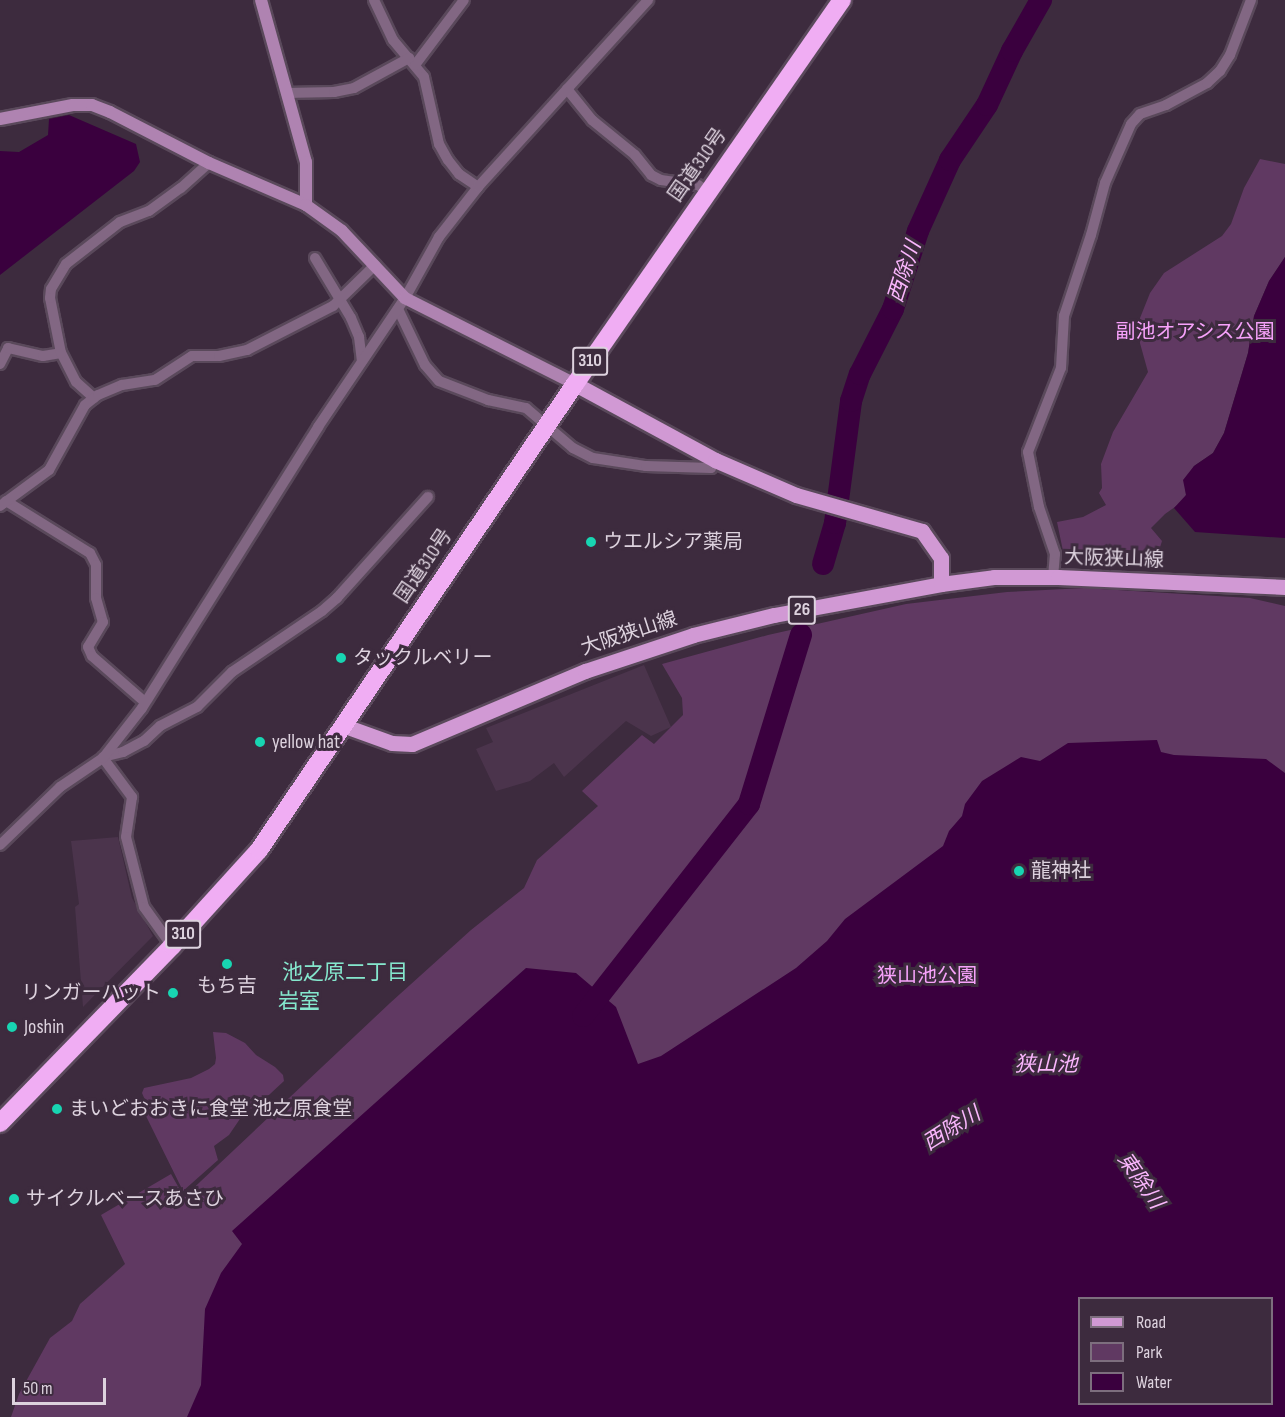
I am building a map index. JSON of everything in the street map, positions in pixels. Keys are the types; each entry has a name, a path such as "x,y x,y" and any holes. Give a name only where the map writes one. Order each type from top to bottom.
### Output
{"highway":[{"name":"国道310号","path":"0,1124 172,946 259,850 707,190 842,0"}],"main road":[{"path":"575,384 715,460 796,495 922,531 940,558 941,584"},
{"name":"大阪狭山線","path":"342,725 392,743 412,744 585,670 693,635 774,615 941,584 994,577 1053,577 1285,587"}],"street":[{"path":"261,0 306,162 306,205"},
{"path":"374,0 393,40 424,77 439,144 459,174 478,187"},
{"path":"286,93 334,92 354,88 412,61 464,0"},
{"path":"103,758 146,702 362,361 405,298 439,237 478,187 648,0"},
{"path":"1053,577 1054,554 1039,507 1028,452 1048,395 1061,368 1064,316 1091,236 1105,183 1131,124 1140,114 1166,105 1207,83 1220,72 1230,54 1251,0"},
{"path":"567,89 592,120 636,155 651,175 661,180 698,185 707,190"},
{"path":"0,119 63,106 92,105 110,112 209,163 306,205 342,231 405,298 575,384"},
{"path":"94,398 76,382 61,353 50,298 51,289 66,264 120,222 149,211 181,188 209,163"},
{"path":"315,258 340,300 358,337 362,361"},
{"path":"146,702 92,656 88,647 103,621 96,598 96,565 90,553 2,504 49,470 85,405 94,398 122,385 155,380 192,356 219,356 247,350 280,331 310,320 340,300 375,266"},
{"path":"398,309 425,365 439,381 488,400 526,408 546,428 573,448 593,458 646,466 711,468 715,460"},
{"path":"0,364 8,348 43,356 61,353"},
{"path":"0,845 60,786 103,758 123,752 144,741 160,726 197,707 232,672 338,598 428,497"},
{"path":"103,758 132,797 126,837 144,907 172,946"}],"shaded area":[{"path":"644,665 671,727 651,736 626,721 564,777 554,763 530,781 496,791 476,749 493,742 486,728"},
{"path":"118,837 132,898 153,936 83,1007 75,907 79,904 71,841"}],"green space":[{"name":"副池オアシス公園","path":"1260,159 1285,164 1285,257 1269,281 1254,316 1248,353 1224,433 1213,453 1194,466 1185,483 1186,495 1182,502 1151,528 1162,541 1157,557 1063,551 1057,522 1083,517 1106,505 1099,493 1102,488 1101,464 1113,432 1148,372 1138,336 1140,318 1150,293 1164,273 1222,236 1231,224 1244,188"},
{"name":"狭山池","path":"1084,588 1250,598 1285,606 1285,1417 11,1417 19,1394 50,1338 72,1321 80,1304 125,1264 101,1215 171,1174 184,1197 390,1003 471,930 524,888 537,860 598,806 582,791 642,735 654,744 683,715 682,698 662,664 768,635 906,604 1007,592"},
{"path":"213,1032 226,1033 245,1043 256,1055 275,1067 283,1075 284,1081 256,1107 246,1110 229,1135 214,1146 218,1160 183,1191 144,1112 148,1107 142,1093 144,1088 191,1078 215,1064"}],"water":[{"path":"69,115 136,144 140,162 134,171 0,275 0,151 19,152 48,135 49,119"},
{"path":"1285,257 1285,538 1195,532 1174,508 1186,495 1183,480 1194,466 1213,453 1224,433 1248,353 1254,316 1269,281"},
{"name":"狭山池","path":"1157,740 1161,752 1174,755 1266,759 1285,773 1285,1417 187,1417 201,1385 205,1309 221,1273 242,1244 232,1231 526,968 576,973 616,1007 638,1064 661,1056 796,968 827,941 845,919 943,846 949,831 962,816 965,804 982,781 1021,757 1040,761 1068,743"}],"waterway":[{"name":"西除川","path":"823,564 835,523 851,401 860,374 893,309 918,231 950,160 987,105 1012,51 1041,0"},
{"name":"西除川","path":"583,1016 749,804 801,635"}],"place":[{"name":"ウエルシア薬局","path":"591,542"},
{"name":"タックルベリー","path":"341,658"},
{"name":"yellow hat","path":"260,742"},
{"name":"龍神社","path":"1019,871"},
{"name":"もち吉","path":"227,964"},
{"name":"リンガーハット","path":"173,993"},
{"name":"Joshin","path":"12,1027"},
{"name":"まいどおおきに食堂 池之原食堂","path":"57,1109"},
{"name":"サイクルベースあさひ","path":"14,1199"}],"district":[{"name":"池之原二丁目","path":"345,973"},
{"name":"岩室","path":"299,1002"}],"park label":[{"name":"狭山池公園","path":"927,976"}],"water label":[{"name":"東除川","path":"1140,1181"}]}
